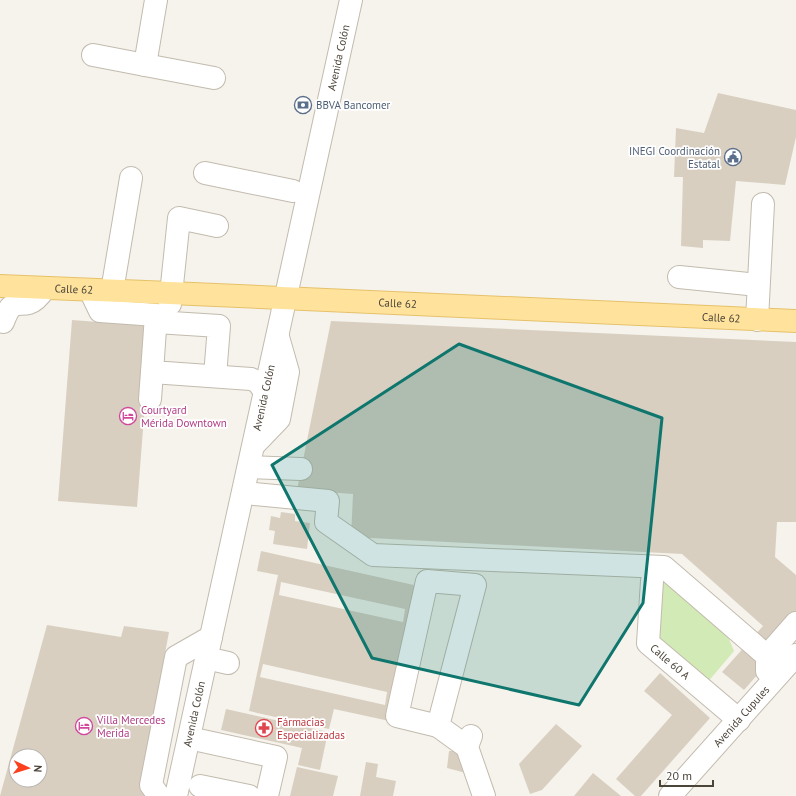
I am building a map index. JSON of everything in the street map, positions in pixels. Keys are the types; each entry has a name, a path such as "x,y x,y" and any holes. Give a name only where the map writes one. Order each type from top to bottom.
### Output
{"main road":[{"name":"Calle 62","path":"0,286 112,290 161,295 286,298 796,321"}],"street":[{"path":"144,65 156,0"},
{"name":"Avenida Colón","path":"176,796 351,0"},
{"path":"93,56 214,78"},
{"path":"205,172 293,191"},
{"path":"112,290 131,178"},
{"path":"756,320 763,204"},
{"path":"161,295 180,218 217,226"},
{"path":"160,250 161,295 167,317 181,324"},
{"path":"679,277 758,285"},
{"path":"1,322 10,308 15,304 32,302 38,298 45,288"},
{"path":"90,290 100,311 156,316 150,399"},
{"path":"156,322 219,326 215,376"},
{"path":"253,446 278,419 288,372 278,336"},
{"path":"152,372 251,379 258,382 265,392"},
{"path":"249,467 301,469"},
{"path":"254,494 328,501 326,522 373,555 664,567 767,656"},
{"path":"438,726 475,585 427,581 397,716 438,726 469,742 484,796"},
{"name":"Calle 60 A","path":"652,581 648,643 739,720"},
{"path":"768,686 767,656 796,623"},
{"path":"153,792 176,657 209,648 228,663"},
{"name":"Avenida Cupules","path":"670,796 796,655"},
{"path":"189,738 276,757 267,796"},
{"path":"200,786 249,796"}],"highlighted area":[{"path":"459,344 662,418 643,603 579,705 372,658 272,465"}],"green space":[{"path":"652,581 672,581 729,639 734,651 701,690 648,643"}],"building":[{"name":"INEGI Coordinación Estatal","path":"718,93 796,110 796,137 785,185 736,181 730,241 703,240 703,248 681,246 683,177 674,177 676,128 704,133"},
{"path":"72,320 151,326 137,507 58,501"},
{"path":"331,321 796,342 796,522 777,522 775,557 796,575 796,631 744,690 722,672 763,626 682,554 351,537 353,494 297,490"},
{"path":"281,512 295,514 295,521 310,523 307,549 273,544 275,531 269,530 271,516 280,518"},
{"path":"261,551 423,587 394,722 334,709 329,729 249,711 278,575 257,571","holes":["281,582 405,609 403,622 279,595","263,664 387,692 385,705 260,677"]},
{"path":"47,625 121,637 124,626 169,632 163,664 167,667 147,796 0,796 8,767 8,788 48,788 48,748 13,748"},
{"path":"660,673 710,718 641,796 635,796 616,779 672,715 644,691"},
{"name":"Fármacias Especializadas","path":"226,709 328,732 320,770 298,765 302,748 221,730"},
{"path":"556,724 582,746 542,790 530,794 519,764"},
{"path":"449,751 461,751 466,773 447,768"},
{"path":"366,762 378,764 376,777 396,781 393,796 360,796"},
{"path":"297,767 338,776 333,796 290,796"},
{"path":"593,773 621,796 574,796"}],"place":[{"name":"BBVA Bancomer","path":"303,105"},
{"name":"INEGI Coordinación Estatal","path":"733,157"},
{"name":"Courtyard Mérida Downtown","path":"128,416"},
{"name":"Villa Mercedes Merida","path":"84,726"},
{"name":"Fármacias Especializadas","path":"264,728"}]}
